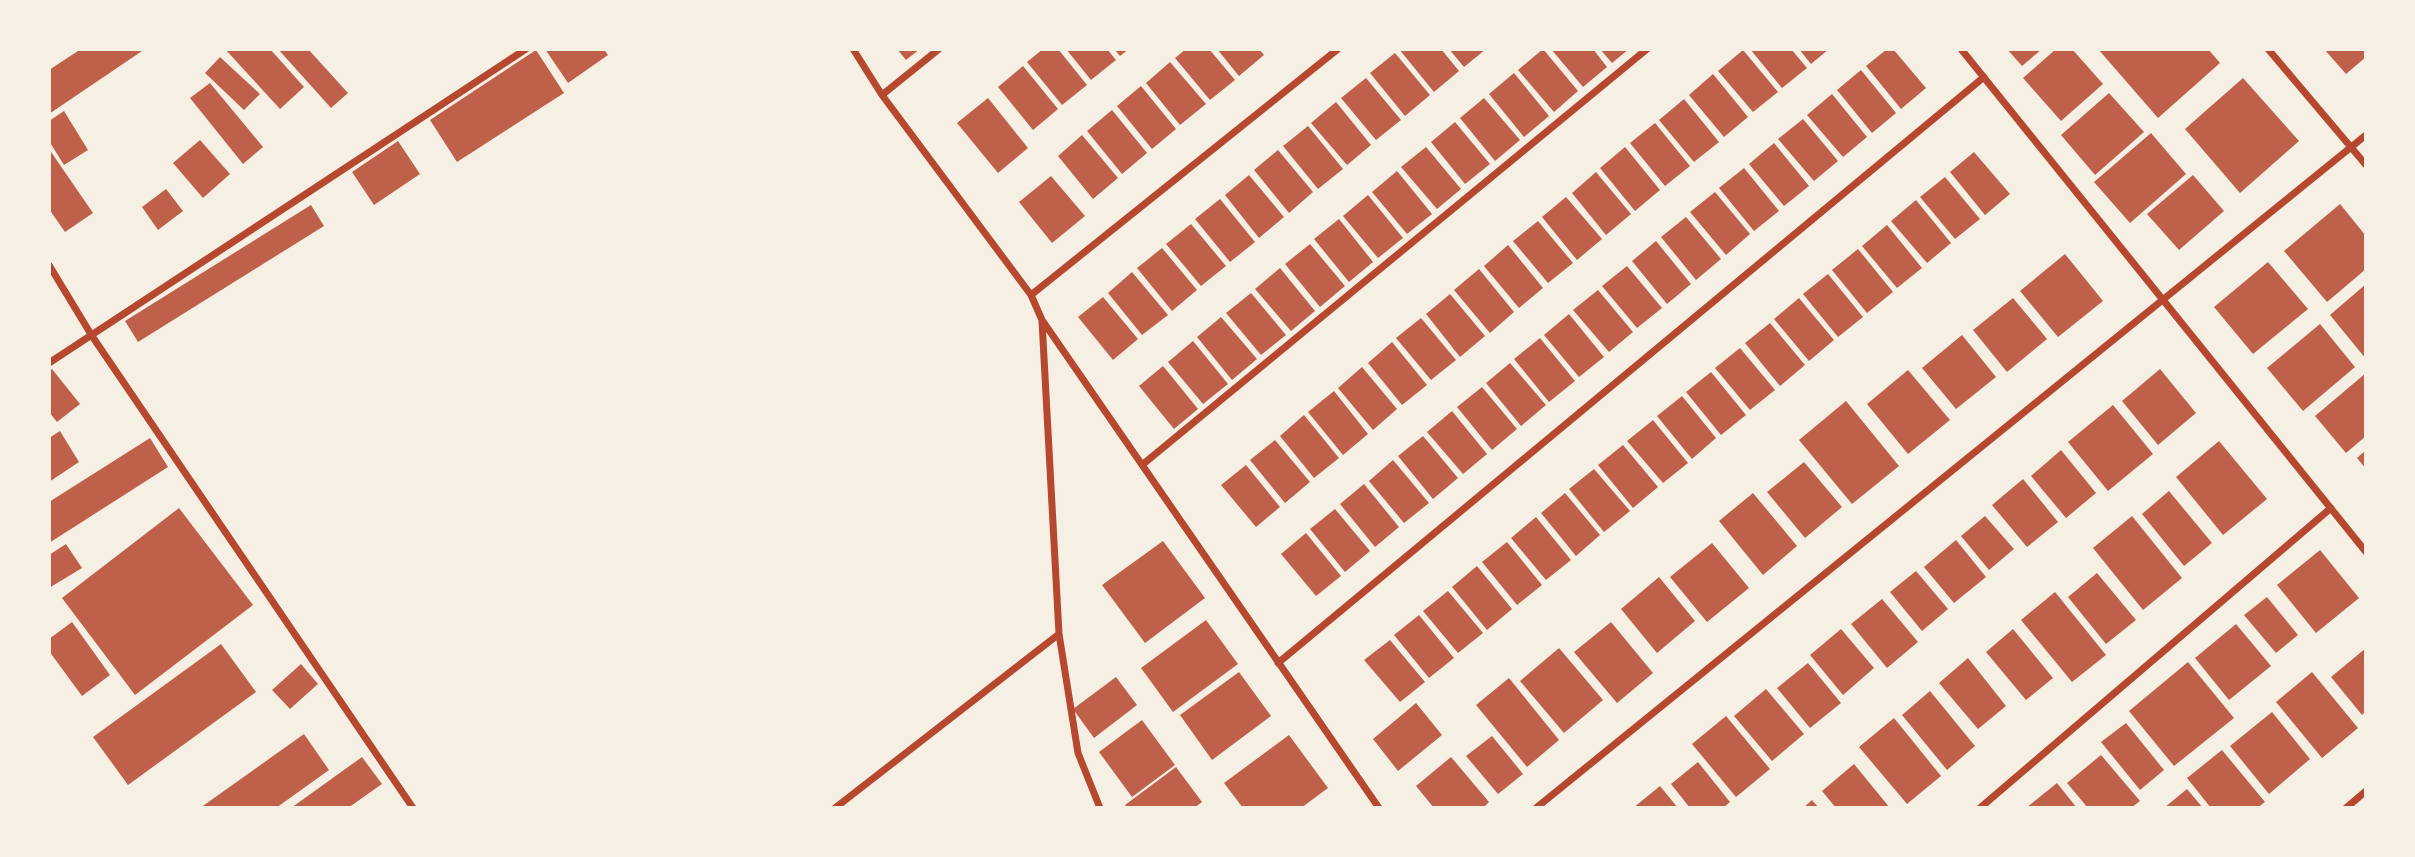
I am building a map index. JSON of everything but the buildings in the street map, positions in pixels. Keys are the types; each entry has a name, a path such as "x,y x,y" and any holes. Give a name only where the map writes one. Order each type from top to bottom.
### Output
{"street":[{"path":"49,363 526,49"},
{"path":"853,49 883,95 1031,295 1042,320 1379,808"},
{"path":"883,95 939,49"},
{"path":"1031,295 1338,49"},
{"path":"1142,466 1647,49"},
{"path":"1961,49 2366,551"},
{"path":"2268,49 2366,165"},
{"path":"1278,663 1984,77"},
{"path":"1536,808 2366,135"},
{"path":"49,265 92,335 413,808"},
{"path":"1042,320 1059,634 1078,753 1100,808"},
{"path":"1980,808 2331,508"},
{"path":"835,808 1059,634"},
{"path":"2346,808 2366,791"}]}
